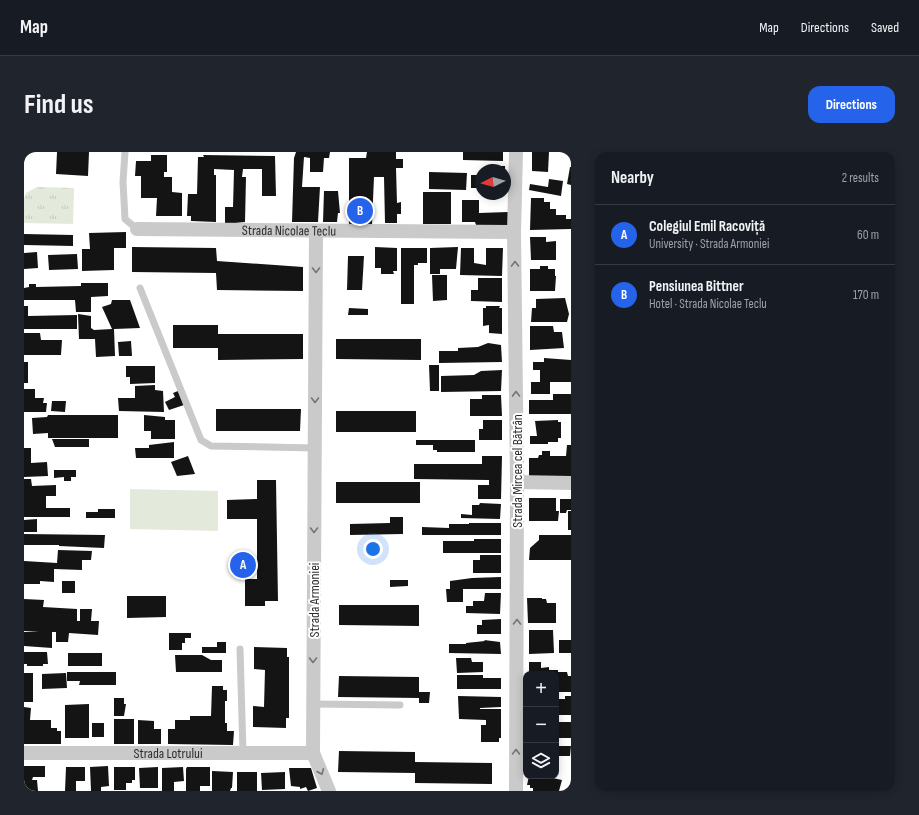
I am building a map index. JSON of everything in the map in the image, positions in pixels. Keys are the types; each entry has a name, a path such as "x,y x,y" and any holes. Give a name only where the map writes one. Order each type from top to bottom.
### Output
{"street":[{"name":"Strada Mircea cel Bătrân","path":"516,152 514,232 517,482 516,791"},
{"name":"Strada Nicolae Teclu","path":"137,229 514,232"},
{"name":"Strada Armoniei","path":"313,753 316,231"},
{"path":"517,482 571,483"},
{"name":"Strada Lotrului","path":"24,753 313,753"},
{"path":"313,753 329,791"}],"lane":[{"path":"125,152 123,182 125,218 137,229"},
{"path":"140,288 201,440 211,446 315,448"},
{"path":"240,649 243,753"},
{"path":"313,704 400,705"}],"green space":[{"path":"37,187 74,188 73,224 24,223 24,198 26,193"},
{"path":"130,489 218,491 218,531 130,529"}],"building":[{"path":"57,152 89,152 88,176 56,174"},
{"path":"296,152 330,152 329,158 324,158 323,172 310,172 310,158 304,157 302,187 320,187 318,222 292,222 294,158"},
{"path":"367,152 396,152 396,159 403,159 403,168 396,168 397,203 401,202 401,214 397,214 397,223 385,223 384,177 374,177 372,224 349,224 349,158 366,158"},
{"path":"463,152 503,152 503,161 463,160"},
{"path":"532,152 549,152 548,172 532,171"},
{"path":"151,155 167,155 167,172 164,172 164,177 172,177 172,192 182,193 182,216 156,216 157,198 141,198 141,176 135,176 136,161 151,161"},
{"path":"203,155 275,156 276,196 262,196 262,169 243,169 242,177 246,177 245,222 225,224 225,207 233,207 234,170 214,169 214,175 216,175 216,222 191,221 191,216 187,216 188,194 197,194 198,157 204,157"},
{"path":"571,167 571,185 567,184"},
{"path":"429,172 467,173 466,190 429,189"},
{"path":"471,175 475,175 475,188 471,188"},
{"path":"549,179 563,181 561,196 529,190 530,184 548,187"},
{"path":"324,191 338,191 340,213 338,213 337,222 323,222"},
{"path":"423,192 451,192 451,224 423,224"},
{"path":"531,198 544,198 544,202 550,202 550,209 556,209 556,215 566,215 566,219 571,219 571,229 530,230"},
{"path":"462,200 479,200 479,213 508,212 508,225 476,225 475,222 462,222"},
{"path":"126,232 126,248 114,248 114,270 82,271 82,249 90,249 89,233"},
{"path":"24,234 73,235 73,246 24,245"},
{"path":"530,237 546,237 546,242 556,241 556,260 531,260"},
{"path":"132,247 216,248 217,261 303,267 303,291 217,290 216,273 132,272"},
{"path":"375,247 397,248 397,271 393,271 394,274 381,274 381,268 375,268"},
{"path":"458,247 456,269 440,269 440,274 430,274 430,248"},
{"path":"401,248 427,248 427,263 418,263 418,265 414,265 414,304 401,304"},
{"path":"461,248 474,248 474,263 486,265 486,248 503,248 502,276 460,275"},
{"path":"37,252 38,268 24,269 24,253"},
{"path":"77,254 78,269 49,270 48,255"},
{"path":"348,256 364,256 362,290 347,290"},
{"path":"540,266 548,266 548,269 555,269 555,291 530,291 530,269 540,269"},
{"path":"432,275 447,275 447,300 433,301"},
{"path":"478,278 502,278 502,302 471,301 471,290 478,290"},
{"path":"81,283 108,283 108,296 91,297 91,312 76,312 75,300 24,300 24,288 29,287 29,284 36,284 36,287 81,286"},
{"path":"565,298 569,314 567,322 531,322 532,308 536,308 536,299"},
{"path":"112,300 130,300 140,328 114,329 115,356 96,357 95,339 79,339 78,314 91,316 91,328 94,330 112,329 102,307 111,304"},
{"path":"24,306 28,306 28,316 77,315 77,329 24,329"},
{"path":"486,306 500,306 499,308 502,308 502,334 489,333 489,325 483,326 483,308 486,308"},
{"path":"349,308 368,309 368,315 348,315"},
{"path":"173,325 218,325 218,334 303,334 303,359 218,360 218,348 173,348"},
{"path":"530,326 553,326 554,332 562,332 564,348 530,350"},
{"path":"24,333 40,333 41,340 62,340 61,355 24,355"},
{"path":"336,339 421,339 421,360 336,359"},
{"path":"131,341 132,356 119,356 118,342"},
{"path":"488,343 501,345 502,362 439,363 439,351 458,351 458,348 478,347"},
{"path":"544,358 571,360 571,382 550,382 550,394 531,394 531,382 540,382 540,370 533,370 533,362 544,362"},
{"path":"24,362 28,362 28,383 24,383"},
{"path":"429,365 439,365 439,391 430,391"},
{"path":"126,366 155,366 155,383 130,384 130,377 126,377"},
{"path":"502,370 501,391 441,392 441,376 474,375 481,371"},
{"path":"155,385 155,390 163,391 164,412 119,411 118,398 135,398 135,386"},
{"path":"24,389 35,389 35,398 44,398 43,403 47,403 46,412 24,412"},
{"path":"178,391 184,405 169,410 165,402 175,397 173,393"},
{"path":"553,394 571,394 571,414 529,414 529,400 553,400"},
{"path":"482,395 501,395 502,416 470,416 470,399 482,399"},
{"path":"52,401 66,401 65,412 51,411"},
{"path":"216,409 301,409 300,431 216,431"},
{"path":"336,411 416,411 416,432 336,432"},
{"path":"48,415 118,415 118,438 48,438 48,433 33,434 32,418 47,417"},
{"path":"144,415 165,417 165,420 175,420 175,439 151,439 151,431 144,431"},
{"path":"483,420 502,420 502,440 479,440 479,429 483,429"},
{"path":"558,420 558,422 561,422 561,438 558,438 558,442 548,442 548,444 530,444 530,436 537,436 535,421"},
{"path":"52,439 89,439 89,447 55,447"},
{"path":"416,440 475,440 475,452 437,452 437,450 433,450 433,445 416,445"},
{"path":"174,442 174,458 136,458 135,448 149,448 149,445"},
{"path":"567,445 571,445 571,478 529,478 529,458 538,458 539,455 542,455 542,451 550,451 550,456 566,456"},
{"path":"24,448 31,448 31,463 47,462 48,476 24,477"},
{"path":"188,456 195,474 177,476 171,462"},
{"path":"482,456 502,456 501,499 478,499 478,485 489,485 489,480 414,479 414,464 482,464"},
{"path":"54,470 76,470 76,477 71,477 71,481 64,481 64,477 54,478"},
{"path":"24,479 31,479 32,486 56,485 56,496 24,496"},
{"path":"257,480 276,480 278,601 265,601 265,606 245,606 245,579 257,579 257,519 227,519 227,500 257,499"},
{"path":"336,482 420,482 420,503 336,503"},
{"path":"24,496 46,496 46,508 70,508 70,517 24,517"},
{"path":"529,498 556,498 556,511 559,511 558,521 529,521"},
{"path":"560,499 571,499 571,510 567,510 566,513 560,513"},
{"path":"480,503 501,504 500,519 461,518 461,514 472,515 472,505 479,505"},
{"path":"98,509 115,509 115,518 86,518 86,512 98,512"},
{"path":"568,511 571,511 571,530 568,530"},
{"path":"390,517 403,517 403,534 350,535 350,524 390,523"},
{"path":"37,519 37,532 24,532 24,520"},
{"path":"501,523 501,535 422,535 422,527 449,528 449,524"},
{"path":"24,534 105,535 104,548 59,545 24,545"},
{"path":"539,535 571,535 571,560 529,560 530,548 539,540"},
{"path":"474,539 501,539 501,553 443,553 443,541 474,541"},
{"path":"58,550 92,551 91,560 82,560 82,570 54,569 54,582 40,581 40,584 24,584 24,561 57,563"},
{"path":"480,555 501,555 501,573 473,573 473,560 480,560"},
{"path":"501,577 501,589 463,589 463,602 447,602 446,589 450,589 450,581 472,578"},
{"path":"390,580 408,580 408,586 390,587"},
{"path":"62,581 75,581 75,593 62,593"},
{"path":"485,593 501,593 500,614 466,613 466,606 473,606 473,601 484,601"},
{"path":"127,596 166,596 166,617 127,618"},
{"path":"527,598 542,598 546,599 547,603 556,603 556,623 528,623"},
{"path":"24,599 44,600 43,607 77,609 77,621 80,621 80,609 92,609 91,621 99,621 98,635 69,633 68,642 56,642 56,632 52,632 52,648 24,646 24,632 39,632 24,631"},
{"path":"339,605 419,605 419,626 339,625"},
{"path":"501,619 501,634 477,634 477,625 482,625 482,620"},
{"path":"529,630 553,630 554,653 529,654"},
{"path":"169,633 191,633 191,638 185,638 185,643 182,643 182,650 169,650"},
{"path":"484,640 500,642 501,654 449,653 449,644 466,644 485,641"},
{"path":"559,640 571,640 571,653 559,653"},
{"path":"217,642 226,642 226,653 202,653 202,647 217,647"},
{"path":"254,647 287,648 287,657 289,657 289,718 286,718 286,728 253,727 253,706 264,707 265,670 254,669"},
{"path":"24,652 47,652 48,664 43,664 43,666 27,666 27,664 24,664"},
{"path":"68,653 102,653 102,666 68,666"},
{"path":"175,655 202,655 211,660 222,660 222,672 176,672"},
{"path":"456,658 471,658 472,662 483,662 483,672 457,673"},
{"path":"529,662 541,662 541,668 549,667 549,670 558,670 558,671 529,671"},
{"path":"67,672 116,672 116,685 79,685 80,681 67,681"},
{"path":"559,672 567,672 568,676 571,676 571,692 559,692"},
{"path":"24,673 33,673 33,702 24,702"},
{"path":"66,673 67,688 42,689 42,674"},
{"path":"457,675 483,675 483,678 501,678 501,689 457,689"},
{"path":"339,676 419,677 419,692 430,692 429,703 419,703 419,698 338,697"},
{"path":"212,686 223,686 223,690 227,690 227,701 225,701 225,723 227,723 227,731 234,731 233,745 168,744 168,729 175,729 175,720 190,720 190,716 211,716"},
{"path":"458,696 501,697 501,707 480,708 501,709 501,738 499,738 499,742 481,742 481,725 486,725 486,720 459,719"},
{"path":"565,696 571,696 571,715 559,715 559,699 565,699"},
{"path":"114,698 124,698 124,704 126,704 124,716 114,716"},
{"path":"89,704 89,738 65,738 65,705"},
{"path":"24,707 31,708 30,720 51,720 51,728 57,728 57,731 61,731 61,744 24,744"},
{"path":"114,719 134,719 134,744 114,744"},
{"path":"138,720 154,721 154,729 161,729 161,744 138,744"},
{"path":"559,722 571,722 571,738 559,738"},
{"path":"92,723 104,723 104,737 92,737"},
{"path":"559,746 571,746 570,756 559,756"},
{"path":"339,751 415,752 415,762 492,763 492,784 415,783 415,773 338,772"},
{"path":"24,766 45,766 45,777 33,777 32,780 37,780 38,791 24,791"},
{"path":"108,766 109,786 101,787 101,791 91,791 90,767"},
{"path":"66,767 85,767 85,781 76,781 76,791 65,791"},
{"path":"114,767 135,767 135,780 132,780 132,783 126,783 126,790 114,790"},
{"path":"158,767 158,788 140,788 139,768"},
{"path":"183,767 184,781 174,782 174,791 162,791 162,768"},
{"path":"187,767 210,767 210,786 200,786 200,791 186,791"},
{"path":"289,768 311,768 317,788 308,791 306,787 300,789 300,787 291,786"},
{"path":"212,771 233,772 232,788 230,791 212,791"},
{"path":"237,772 257,772 257,791 237,791"},
{"path":"285,772 285,789 262,790 261,773"},
{"path":"528,779 562,780 559,791 533,791 533,788 530,788 530,785 527,785"}],"place":[{"name":"Pensiunea Bittner","path":"360,211"},
{"name":"Colegiul Emil Racoviță","path":"243,565"}]}
